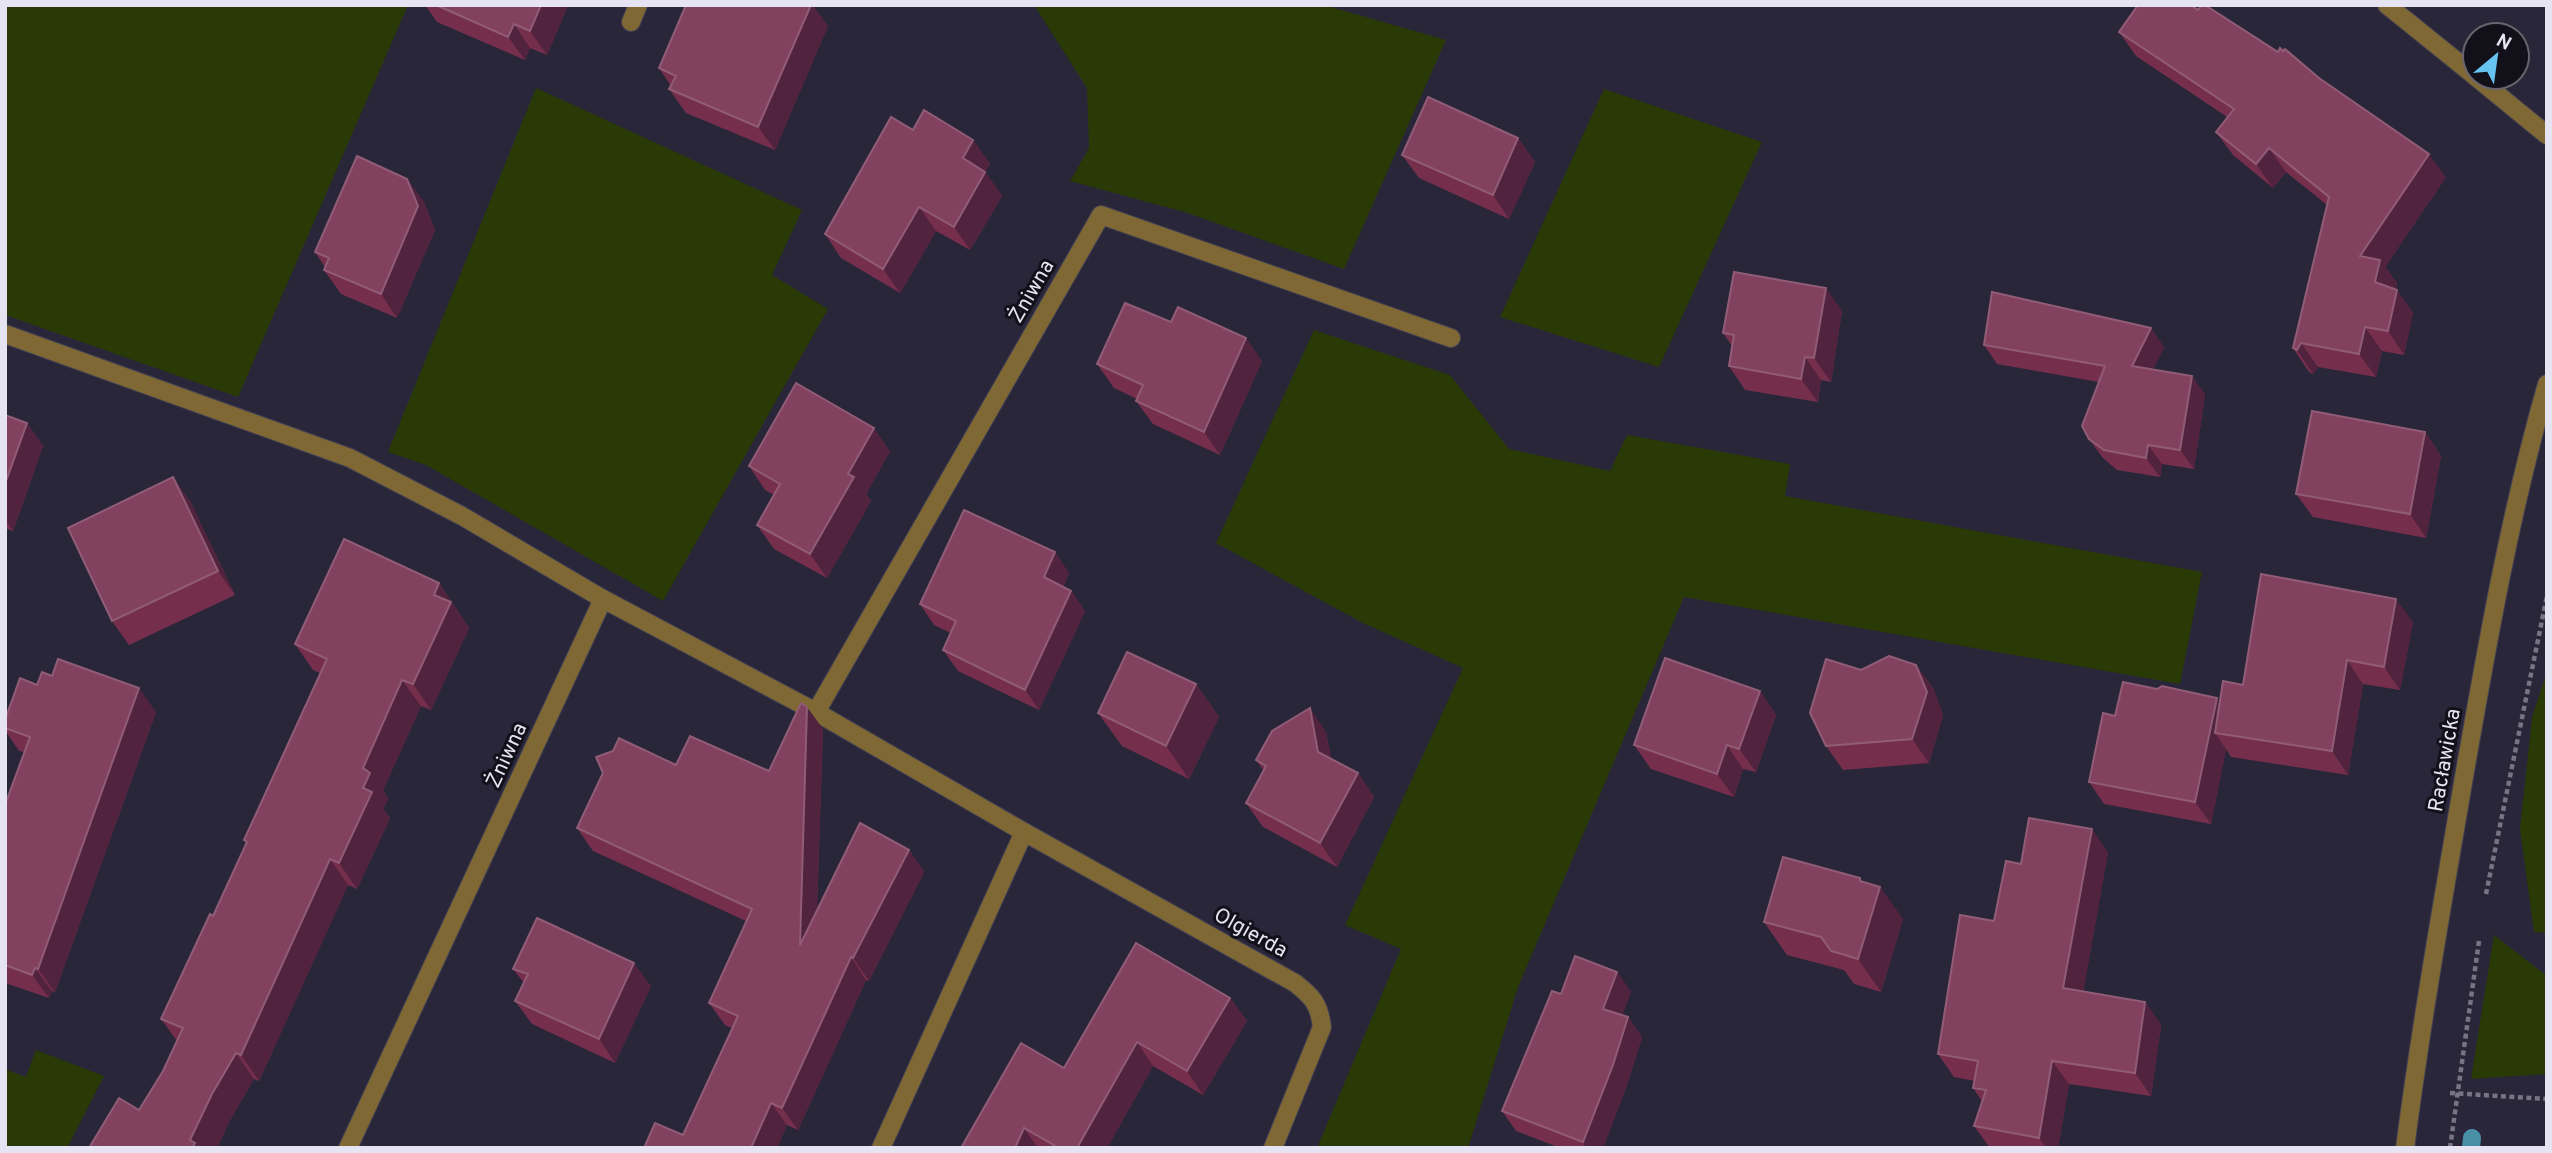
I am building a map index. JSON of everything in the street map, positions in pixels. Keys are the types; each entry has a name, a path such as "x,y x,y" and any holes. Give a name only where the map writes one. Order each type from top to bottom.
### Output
{"street":[{"path":"2387,5 2461,66"},
{"path":"2492,91 2547,135"},
{"name":"Żniwna","path":"816,712 1101,215 1451,338"},
{"path":"5,334 349,458 462,516 603,599 816,712 1024,832 881,1148"},
{"name":"Racławicka","path":"2404,1148 2494,607 2527,453 2547,384"},
{"name":"Żniwna","path":"348,1148 603,599"},
{"name":"Olgierda","path":"1024,832 1295,983 1308,993 1320,1009 1322,1027 1273,1148"}],"path":[{"path":"2486,895 2547,596"},
{"path":"2450,1148 2479,935"},
{"path":"2412,1091 2547,1099"}],"green space":[{"path":"5,5 408,5 238,397 5,315"},
{"path":"1034,5 1324,5 1446,40 1344,269 1188,213 1070,181 1089,148 1087,88"},
{"path":"536,88 802,210 772,275 828,309 663,601 426,465 388,452"},
{"path":"1604,89 1762,142 1659,367 1500,317"},
{"path":"1314,330 1450,375 1509,449 1610,471 1627,435 1790,464 1785,496 2202,572 2180,684 1684,597 1518,987 1468,1148 1317,1148 1401,949 1345,925 1463,668 1363,623 1216,543"},
{"path":"2547,671 2547,933 2534,932 2520,829 2532,718"},
{"path":"2494,935 2547,976 2547,1074 2471,1079"},
{"path":"36,1050 104,1076 67,1148 5,1148 5,1069 26,1077"}],"building":[{"path":"436,5 541,5 530,31 514,24 508,37"},
{"path":"686,5 811,5 758,127 669,89 676,76 659,68"},
{"path":"2138,5 2191,5 2198,10 2205,5 2278,52 2280,48 2283,51 2285,49 2319,78 2429,154 2360,256 2380,260 2375,282 2397,290 2388,331 2365,327 2359,354 2301,343 2297,350 2293,348 2329,197 2269,148 2256,164 2216,132 2234,109 2119,32"},
{"path":"1428,97 1518,138 1493,195 1402,155"},
{"path":"924,110 973,140 963,158 985,172 954,227 919,207 883,269 825,234 891,117 913,130"},
{"path":"357,156 407,179 418,206 381,294 324,270 329,258 315,252"},
{"path":"1734,272 1826,288 1814,358 1805,357 1801,379 1729,366 1734,335 1723,333"},
{"path":"1992,292 2151,328 2132,366 2192,376 2180,450 2148,445 2146,458 2104,450 2089,439 2082,426 2105,366 1984,345"},
{"path":"1125,303 1171,322 1178,307 1246,338 1204,432 1136,401 1143,385 1097,364"},
{"path":"796,383 874,428 848,474 854,477 810,554 757,525 780,484 749,466"},
{"path":"2312,411 2425,432 2410,514 2296,494"},
{"path":"5,415 27,423 5,484"},
{"path":"173,477 218,571 112,621 68,528"},
{"path":"964,510 1055,552 1044,577 1071,591 1025,690 943,650 956,621 920,604"},
{"path":"344,539 439,583 434,595 451,602 413,684 402,680 363,768 370,773 363,788 372,792 339,863 330,859 241,1055 236,1053 190,1140 195,1143 192,1148 89,1148 119,1098 139,1110 163,1071 183,1028 161,1019 210,914 213,916 247,842 244,840 327,659 295,644"},
{"path":"2261,574 2396,599 2384,667 2347,660 2332,751 2215,733 2223,681 2243,685"},
{"path":"1127,652 1196,684 1166,746 1098,713"},
{"path":"1889,656 1916,665 1927,692 1912,739 1826,746 1810,713 1826,659 1861,670"},
{"path":"1665,658 1760,691 1739,749 1727,745 1717,774 1634,745"},
{"path":"58,659 139,688 38,969 35,968 32,975 5,965 5,805 30,737 5,728 5,720 20,678 37,685 42,672 52,676"},
{"path":"2123,682 2157,689 2162,686 2217,698 2195,802 2089,782 2103,713 2115,716"},
{"path":"801,703 807,707 800,945 860,823 909,850 853,958 851,957 782,1108 771,1103 751,1148 644,1148 655,1123 683,1135 738,1016 709,1003 752,909 577,828 603,773 596,757 613,751 619,738 676,765 690,736 769,771"},
{"path":"1310,708 1318,752 1358,773 1320,843 1246,803 1266,766 1256,760 1272,731"},
{"path":"2029,818 2092,829 2063,988 2145,1002 2135,1073 2052,1061 2039,1138 1974,1126 1986,1090 1973,1088 1978,1061 1938,1054 1960,915 1994,921 2006,861 2021,864"},
{"path":"1783,857 1860,878 1860,881 1880,887 1858,959 1831,951 1821,937 1764,922"},
{"path":"537,918 634,963 599,1039 515,1001 528,974 513,969"},
{"path":"1136,943 1230,998 1187,1071 1137,1042 1077,1148 1059,1148 1024,1128 1015,1148 961,1148 1021,1043 1064,1068"},
{"path":"1575,956 1617,972 1603,1009 1628,1017 1613,1065 1583,1142 1502,1111 1552,991 1561,994"}],"waterway":[{"path":"2471,1148 2472,1138"}]}
